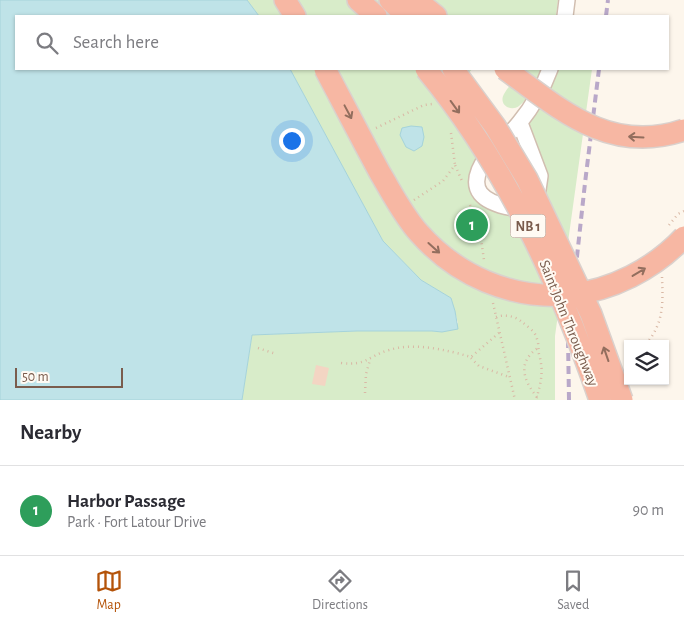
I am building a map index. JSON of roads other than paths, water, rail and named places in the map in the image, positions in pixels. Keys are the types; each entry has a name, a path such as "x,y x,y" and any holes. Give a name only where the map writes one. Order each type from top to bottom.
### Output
{"highway":[{"path":"285,0 294,15"},
{"path":"358,0 375,15"},
{"path":"390,0 406,15"},
{"path":"416,0 435,15"},
{"path":"326,70 404,214 434,248 470,274 504,288 528,294 551,296 577,294 634,276 669,253 684,237"},
{"name":"Saint John Throughway","path":"427,70 496,166 509,190 534,238 568,315 600,400"},
{"name":"Saint John Throughway","path":"454,70 494,126 527,179 591,314 622,400"},
{"path":"506,70 569,115 600,130 632,138 648,138 664,136 684,130"}],"street":[{"path":"565,15 567,0"},
{"path":"520,124 540,176 538,190 529,204 519,209 492,203 484,198 478,189 477,180 480,168 490,154 520,124 550,70"}],"water":[{"path":"0,0 247,0 258,15 15,15 15,70 291,70 383,241 421,280 451,298 458,329 442,332 357,331 252,335 242,400 0,400"},
{"path":"411,126 422,127 424,137 422,146 414,151 406,147 400,135 402,128"}],"railway":[{"path":"606,15 608,0"},
{"path":"569,400 568,339 599,70"}],"place":[{"name":"Harbor Passage","path":"472,225"}]}
